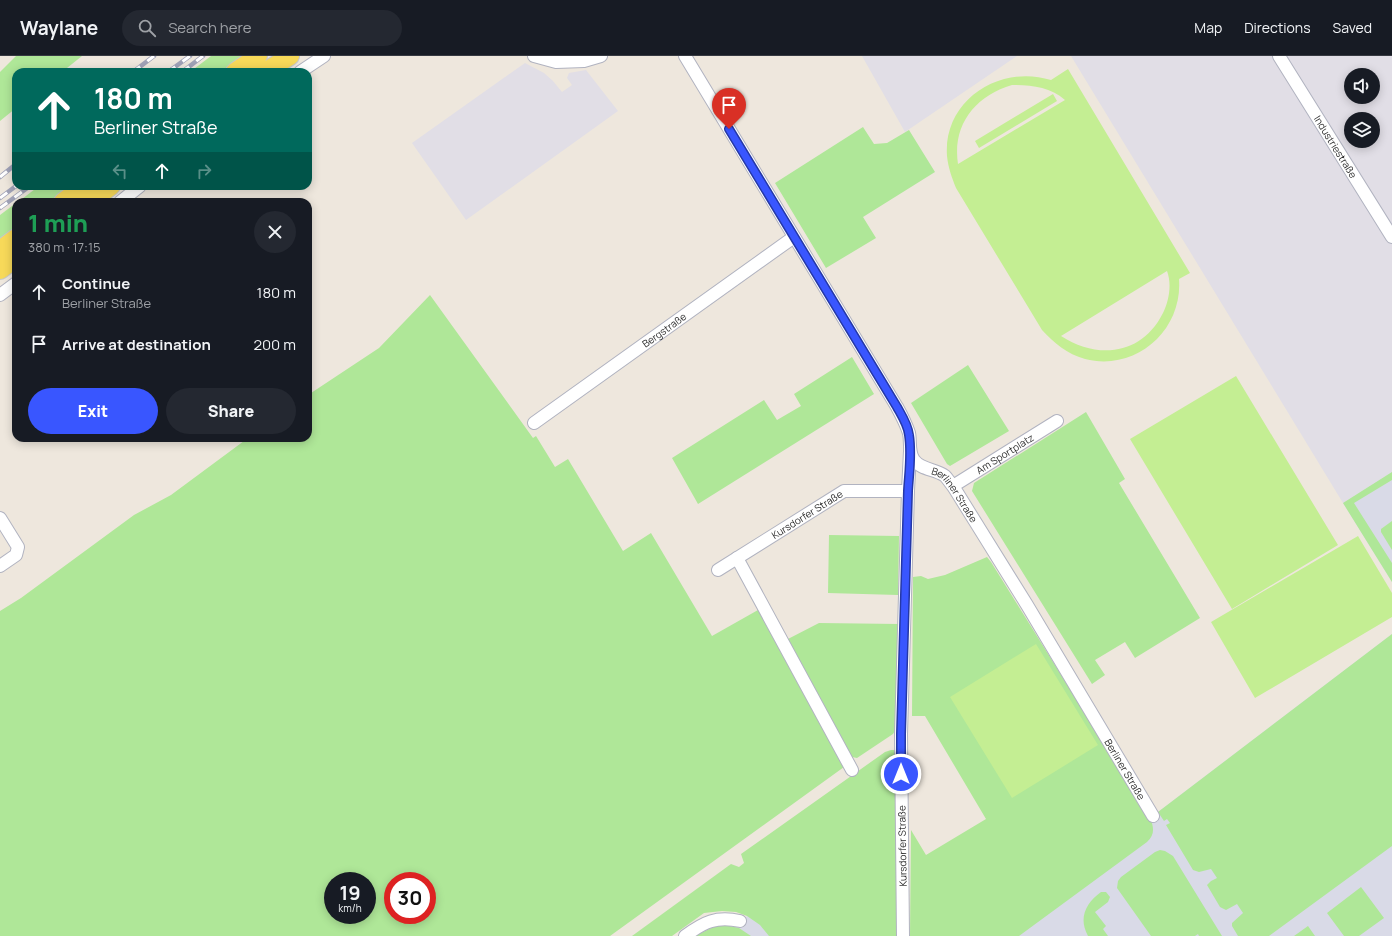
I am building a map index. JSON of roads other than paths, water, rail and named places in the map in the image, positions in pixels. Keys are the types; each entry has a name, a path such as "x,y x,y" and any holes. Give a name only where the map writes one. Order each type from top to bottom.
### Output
{"main road":[{"path":"241,68 258,56"},
{"path":"271,68 290,56"},
{"path":"68,198 79,190"},
{"path":"95,198 106,190"},
{"path":"0,250 12,241"},
{"path":"0,270 12,261"}],"street":[{"path":"306,68 324,56"},
{"path":"534,56 556,62 584,61 601,56"},
{"path":"685,56 905,422 909,435 910,452"},
{"name":"Industriestraße","path":"1279,56 1392,237"},
{"path":"125,198 135,190"},
{"name":"Bergstraße","path":"534,423 794,237"},
{"path":"0,296 12,286"},
{"name":"Am Sportplatz","path":"953,486 1057,422"},
{"name":"Berliner Straße","path":"910,452 915,461 922,466 945,476 953,486 1027,605 1153,816"},
{"name":"Kursdorfer Straße","path":"903,936 901,734 910,452"},
{"name":"Kursdorfer Straße","path":"718,570 844,491 908,491"},
{"path":"0,518 18,547 16,556 0,566"},
{"path":"737,558 852,770"},
{"path":"685,936 708,921 719,919 740,921"}],"railway":[{"path":"138,68 154,56"},
{"path":"174,68 190,56"},
{"path":"187,68 203,56"},
{"path":"0,177 12,167"},
{"path":"0,198 12,189"},
{"path":"14,198 25,190"},
{"path":"0,208 12,199"}]}
